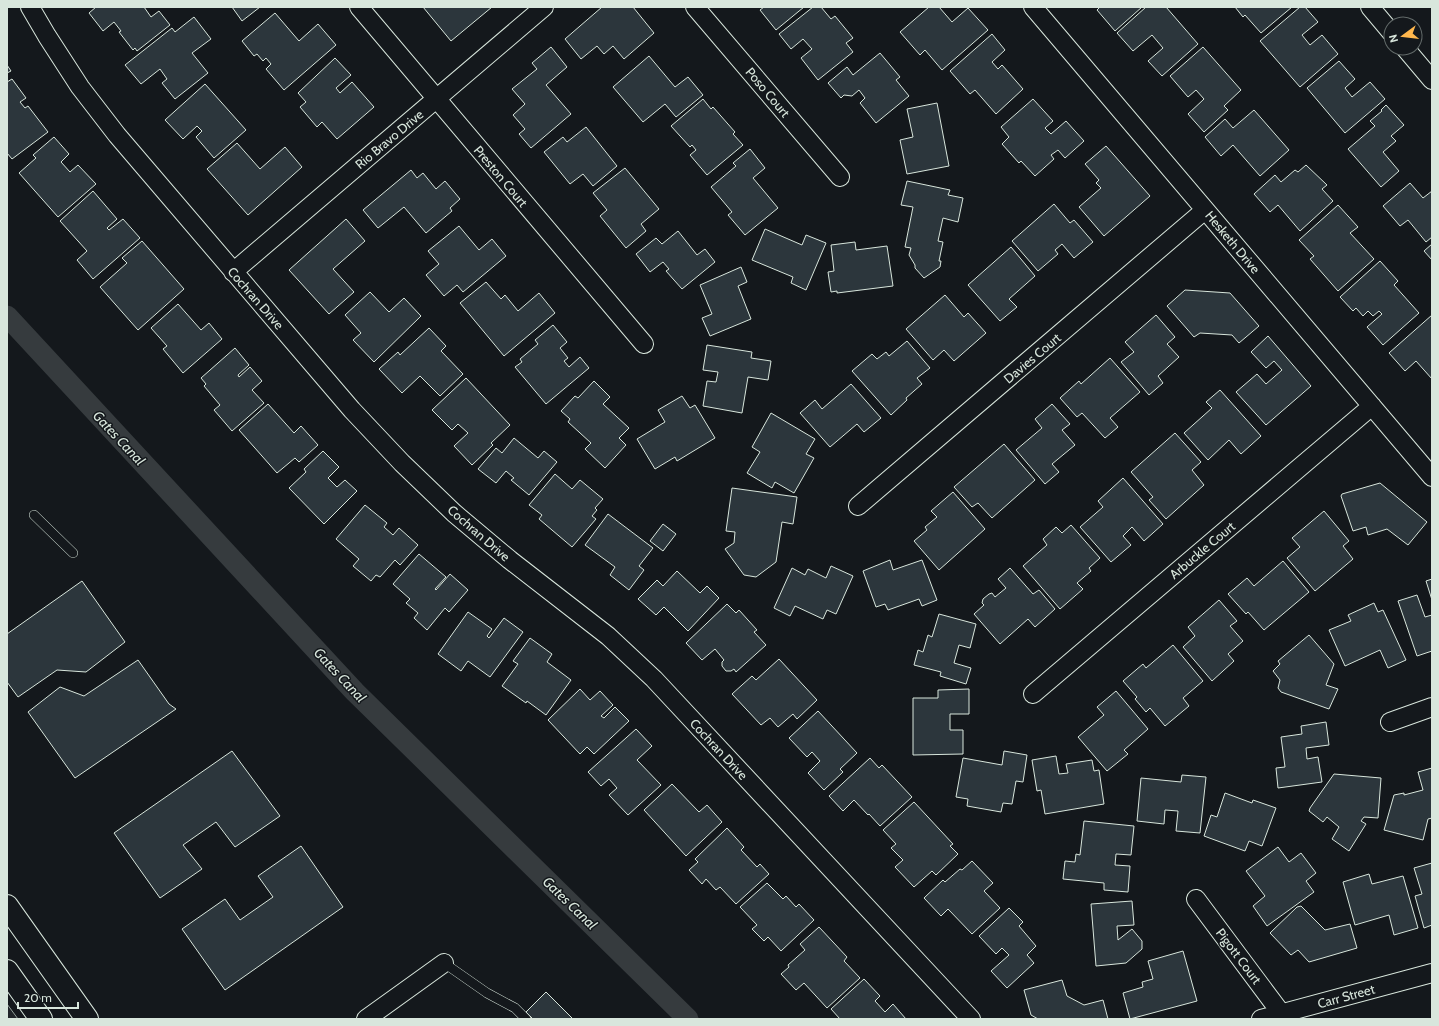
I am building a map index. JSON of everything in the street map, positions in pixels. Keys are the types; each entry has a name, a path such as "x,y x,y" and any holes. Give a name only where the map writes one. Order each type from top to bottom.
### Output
{"main road":[{"path":"7,906 87,1019"},
{"path":"7,971 41,1019"}],"street":[{"name":"Cochran Drive","path":"30,7 80,87 103,117 233,272 352,410 402,463 460,518 510,560 608,636 654,679 971,1019"},
{"name":"Preston Court","path":"359,7 644,344"},
{"name":"Rio Bravo Drive","path":"233,272 544,7"},
{"name":"Poso Court","path":"695,7 840,177"},
{"name":"Hesketh Drive","path":"1033,7 1432,477"},
{"path":"1370,7 1383,22"},
{"path":"1412,56 1432,80"},
{"name":"Davies Court","path":"858,506 1205,210"},
{"name":"Arbuckle Court","path":"1033,694 1372,406"},
{"path":"1390,722 1432,707"},
{"name":"Pigott Court","path":"1196,899 1281,1013"},
{"path":"366,1019 444,963"},
{"name":"Carr Street","path":"1261,1019 1432,973"}],"lane":[{"path":"34,515 73,553"},
{"path":"444,963 487,992 516,1008 526,1019"}],"shaded area":[{"path":"7,1004 18,1019 7,1019"}],"building":[{"path":"96,7 144,7 151,17 159,11 170,25 137,51 135,48 133,50 119,32 121,31 114,22 103,31 89,13"},
{"path":"232,7 260,7 242,21"},
{"path":"423,7 492,7 451,41"},
{"path":"602,7 633,7 654,33 624,59 613,46 604,54 597,46 581,59 565,39"},
{"path":"764,7 804,7 776,30 760,10"},
{"path":"813,7 821,7 831,19 835,16 853,38 846,43 853,52 818,80 801,58 812,49 803,39 791,49 779,34"},
{"path":"929,7 939,7 952,22 968,8 988,30 942,70 925,50 920,55 900,32"},
{"path":"1100,7 1142,7 1115,31 1097,10"},
{"path":"1146,7 1166,7 1198,44 1162,76 1148,61 1163,48 1152,35 1133,51 1117,33"},
{"path":"1235,7 1292,7 1261,33 1245,15 1243,17"},
{"path":"1300,7 1305,7 1318,22 1302,35 1310,45 1322,35 1338,54 1300,87 1260,41"},
{"path":"275,13 299,41 318,24 336,45 284,90 266,69 271,64 266,58 263,61 257,54 254,56 242,41"},
{"path":"194,17 211,39 192,53 208,73 175,99 162,83 167,79 160,69 141,84 125,65 172,28 175,32"},
{"path":"992,34 1005,50 992,62 998,69 1002,65 1023,89 996,114 975,90 970,94 950,71"},
{"path":"551,47 567,67 546,85 571,114 531,148 519,134 525,129 513,115 525,104 512,89 537,69 532,63"},
{"path":"1203,47 1241,90 1224,106 1228,110 1204,132 1188,114 1204,99 1196,90 1188,97 1170,76"},
{"path":"880,53 900,77 896,80 909,96 876,123 860,103 865,98 859,90 852,96 844,95 841,98 828,83 847,67 853,75"},
{"path":"649,56 675,87 688,77 703,95 676,117 665,104 643,122 613,87"},
{"path":"335,58 351,75 336,88 340,93 352,82 374,107 337,139 322,122 317,127 300,107 306,102 298,93"},
{"path":"1339,61 1355,79 1345,88 1352,97 1370,82 1385,99 1345,133 1307,88"},
{"path":"7,65 11,71 7,73"},
{"path":"12,79 26,98 20,102 25,108 28,106 48,132 12,159 7,153 7,82"},
{"path":"205,84 246,130 214,158 196,137 202,131 197,126 183,139 165,120"},
{"path":"703,99 711,109 713,107 735,132 733,134 743,145 707,175 690,155 696,150 692,145 690,147 671,126"},
{"path":"1033,99 1053,121 1045,128 1051,134 1066,121 1084,141 1065,158 1058,150 1051,155 1054,159 1035,176 1021,161 1019,163 1002,144 1009,137 1001,127"},
{"path":"937,103 949,166 907,174 900,140 913,137 907,109"},
{"path":"1386,105 1404,125 1391,136 1396,141 1383,152 1399,171 1381,187 1348,149 1375,126 1370,121 1382,111 1381,110"},
{"path":"1254,110 1289,150 1260,176 1233,145 1221,156 1205,137 1225,119 1233,128"},
{"path":"586,127 617,166 593,186 583,174 570,184 544,152 563,137 567,142"},
{"path":"54,137 69,154 61,162 70,172 78,165 96,184 58,217 19,173 36,158 33,155"},
{"path":"237,143 260,169 285,147 302,167 248,215 207,169"},
{"path":"1106,146 1150,196 1104,236 1079,207 1101,188 1096,183 1099,180 1085,164"},
{"path":"750,149 765,168 753,178 778,208 745,235 728,215 732,212 711,187 736,166 733,163"},
{"path":"1306,165 1327,185 1322,189 1333,201 1300,231 1278,205 1270,212 1254,194 1275,175 1281,182 1295,170 1298,172"},
{"path":"625,168 659,209 641,224 646,231 626,248 600,216 607,210 593,193"},
{"path":"411,170 417,178 423,173 436,189 445,181 460,199 450,208 452,211 426,233 404,207 378,228 363,210"},
{"path":"907,181 950,190 948,195 963,198 958,222 943,218 938,241 943,242 939,261 941,261 940,267 924,278 915,268 915,265 909,255 911,248 905,247 913,207 901,205"},
{"path":"1410,183 1423,198 1432,191 1432,237 1426,242 1408,220 1400,226 1383,206"},
{"path":"93,191 117,219 107,228 109,230 123,219 140,238 93,279 77,260 87,251 60,221"},
{"path":"1054,204 1070,223 1074,220 1093,242 1074,258 1062,244 1055,250 1058,254 1038,271 1012,241"},
{"path":"1338,205 1358,227 1350,233 1374,259 1338,291 1310,259 1314,256 1299,240"},
{"path":"346,219 365,241 333,269 354,292 329,314 289,270"},
{"path":"459,226 479,250 492,239 506,256 463,292 457,285 444,296 426,275 439,264 428,251"},
{"path":"765,229 802,245 806,235 826,243 806,290 791,283 793,277 752,260"},
{"path":"678,231 697,255 705,249 715,262 682,289 666,271 669,269 663,262 650,272 636,254 656,238 662,244"},
{"path":"142,241 184,289 138,330 100,287 127,263 122,258"},
{"path":"855,242 856,250 887,246 893,286 837,293 837,291 831,292 828,272 834,271 831,245"},
{"path":"1432,244 1432,260 1424,251"},
{"path":"1011,247 1035,276 1009,299 1017,307 1000,321 968,285"},
{"path":"1380,261 1398,281 1394,285 1419,313 1383,345 1367,327 1382,314 1379,311 1373,316 1368,311 1363,316 1356,308 1353,311 1340,297"},
{"path":"741,267 747,282 738,286 751,319 710,336 702,318 712,314 700,285"},
{"path":"486,282 501,299 505,295 518,311 539,293 555,313 504,356 460,303"},
{"path":"1185,290 1230,293 1259,326 1239,343 1232,335 1200,333 1194,337 1167,306"},
{"path":"370,292 389,312 404,298 421,316 374,362 353,340 361,333 345,315"},
{"path":"945,295 964,317 968,313 986,333 954,361 944,350 933,360 906,329"},
{"path":"178,304 201,330 209,323 222,339 183,373 163,349 167,346 151,328"},
{"path":"1156,315 1175,337 1167,344 1179,357 1158,376 1163,383 1149,395 1121,362 1134,352 1125,342"},
{"path":"1432,315 1432,379 1416,361 1405,371 1389,353"},
{"path":"553,325 567,342 560,348 568,358 564,361 569,367 580,357 589,368 546,404 515,367 522,362 520,359 538,344 535,340"},
{"path":"429,328 446,346 441,351 463,374 440,396 420,376 402,393 379,369 398,352 400,355"},
{"path":"1268,336 1311,386 1266,425 1236,392 1257,374 1266,384 1282,370 1274,361 1266,368 1251,352"},
{"path":"907,341 930,368 917,378 922,384 906,398 907,400 891,415 852,371 872,354 877,359 886,352 889,356"},
{"path":"707,345 752,352 751,358 771,361 768,380 748,377 742,413 703,406 707,381 716,382 718,372 703,370"},
{"path":"235,348 249,365 238,375 239,377 250,367 262,381 252,390 264,403 232,431 214,410 220,405 204,386 206,384 201,378"},
{"path":"1110,358 1140,392 1110,418 1118,427 1105,438 1082,413 1077,417 1060,398 1079,381 1081,384"},
{"path":"466,378 510,425 491,443 493,445 472,465 454,446 468,433 458,424 452,430 432,410"},
{"path":"594,381 610,397 603,404 629,428 619,438 626,445 605,468 585,449 591,443 568,422 570,419 561,411 575,396 578,398"},
{"path":"851,384 881,418 864,432 857,424 830,447 800,413 815,400 822,409"},
{"path":"1220,390 1261,436 1241,454 1229,440 1208,460 1184,433 1212,408 1206,402"},
{"path":"682,396 690,408 695,405 715,438 677,461 675,457 655,469 637,439 665,422 658,410"},
{"path":"268,404 294,433 301,426 318,445 299,462 295,458 277,473 239,430"},
{"path":"1052,404 1070,424 1062,430 1075,445 1052,464 1059,472 1045,484 1016,450 1042,428 1035,419"},
{"path":"771,413 815,439 806,454 814,458 794,493 775,482 772,488 747,473 760,452 752,447"},
{"path":"1175,433 1201,462 1192,470 1204,485 1166,519 1149,500 1153,497 1131,472"},
{"path":"514,438 538,458 544,451 557,462 529,495 511,480 514,478 506,471 496,483 478,469 496,448 502,453"},
{"path":"1004,444 1035,480 992,518 978,503 972,507 954,487"},
{"path":"323,451 339,467 328,478 337,487 345,480 357,491 324,524 289,488 306,472 304,469"},
{"path":"555,474 572,489 580,480 603,499 595,508 597,510 592,516 596,519 572,547 539,519 542,515 529,505"},
{"path":"1123,478 1163,524 1144,541 1132,527 1123,536 1131,545 1111,562 1080,527 1103,507 1098,501"},
{"path":"1380,483 1427,522 1408,545 1387,529 1368,535 1366,527 1353,531 1341,496 1342,494"},
{"path":"732,488 797,497 793,524 782,522 776,562 756,577 744,575 725,549 734,543 735,532 726,531"},
{"path":"953,492 985,529 939,570 914,541 927,530 925,527 937,517 931,511"},
{"path":"365,505 387,523 384,527 393,535 399,528 418,545 400,565 395,560 380,577 376,575 371,581 353,566 359,559 336,539"},
{"path":"1324,511 1349,541 1343,546 1353,559 1315,591 1287,558 1300,547 1292,538"},
{"path":"608,514 653,548 639,566 644,570 629,590 610,575 615,567 585,545"},
{"path":"663,524 676,534 663,551 650,541"},
{"path":"1071,525 1100,558 1089,568 1091,571 1077,583 1083,589 1060,609 1023,566 1047,545 1043,539 1056,527 1062,533"},
{"path":"419,554 446,577 435,589 436,590 450,574 468,590 449,612 445,608 427,630 414,618 418,613 406,603 410,599 393,584"},
{"path":"890,560 893,570 922,560 937,600 922,606 919,599 888,610 885,604 876,607 863,571"},
{"path":"1283,561 1309,592 1264,630 1248,612 1246,614 1228,594 1247,578 1254,586"},
{"path":"831,566 853,576 836,614 827,610 823,619 795,606 790,616 774,608 792,568 805,575 808,569 826,578"},
{"path":"1010,568 1033,594 1039,590 1055,609 1035,627 1028,619 1000,644 974,614 984,605 982,603 983,599 989,594 992,593 995,597 1006,588 998,579"},
{"path":"677,571 700,593 707,586 719,598 688,631 664,607 656,615 638,599 657,580 663,586"},
{"path":"1432,579 1432,600 1426,581"},
{"path":"82,581 125,642 86,672 57,670 18,697 7,682 7,634"},
{"path":"1417,595 1425,617 1432,615 1432,651 1417,656 1398,601"},
{"path":"1219,600 1237,621 1230,626 1243,641 1228,654 1234,661 1212,681 1183,647 1195,636 1188,627"},
{"path":"1374,603 1378,612 1383,610 1406,660 1388,668 1380,650 1345,666 1329,630 1351,621 1348,615"},
{"path":"727,604 736,613 739,610 757,630 754,632 766,645 736,672 734,669 731,671 726,671 722,666 722,662 724,660 715,649 702,660 686,643"},
{"path":"468,612 492,629 487,636 489,638 504,618 523,632 490,677 468,661 461,671 438,654"},
{"path":"939,614 976,624 970,648 959,645 954,663 971,668 966,684 940,676 941,672 914,665 918,650 923,652 928,635 932,637"},
{"path":"1309,635 1334,664 1326,685 1338,689 1329,709 1281,692 1278,688 1280,680 1273,671 1280,664 1278,661"},
{"path":"530,638 552,654 547,662 571,680 546,715 527,701 526,703 502,686 518,664 513,661"},
{"path":"1173,645 1203,681 1183,698 1189,706 1165,726 1150,708 1146,712 1135,699 1137,697 1123,681 1143,664 1146,668"},
{"path":"779,659 817,700 797,719 793,714 778,727 770,718 761,725 732,694 752,676 756,680"},
{"path":"138,660 169,704 176,709 75,778 28,712 60,687 84,696"},
{"path":"580,689 590,700 600,691 613,705 601,716 604,718 615,707 629,721 594,754 587,747 580,754 548,720"},
{"path":"969,689 969,714 950,714 950,730 963,730 963,754 913,755 913,698 938,698 938,690"},
{"path":"1116,691 1148,729 1124,750 1128,754 1107,771 1078,737 1104,715 1097,707"},
{"path":"818,711 857,753 840,769 843,772 824,790 808,773 820,761 812,752 807,757 789,738"},
{"path":"1326,722 1329,745 1306,748 1307,759 1318,757 1322,782 1278,788 1276,768 1285,767 1281,737 1302,734 1301,726"},
{"path":"636,729 652,746 637,760 661,785 628,815 609,795 617,788 609,779 601,786 588,772"},
{"path":"232,751 280,816 235,847 216,822 183,845 202,869 160,898 114,833"},
{"path":"1004,751 1027,755 1023,782 1016,781 1012,804 1003,803 1001,812 967,806 968,799 956,797 963,758 1002,765"},
{"path":"1056,756 1059,774 1068,773 1066,764 1092,760 1094,771 1099,770 1104,804 1045,814 1041,790 1037,791 1032,760"},
{"path":"870,758 879,768 882,765 912,797 880,826 854,800 843,811 829,796"},
{"path":"1432,768 1432,818 1428,819 1423,840 1384,830 1394,795 1404,793 1404,795 1423,790 1418,772"},
{"path":"1334,774 1381,778 1378,818 1364,817 1361,821 1366,824 1349,851 1332,839 1339,827 1327,817 1323,822 1309,811"},
{"path":"1182,775 1206,777 1200,833 1176,831 1178,811 1165,810 1164,824 1137,821 1141,778 1181,782"},
{"path":"672,784 699,812 707,805 722,822 686,856 644,810"},
{"path":"1225,793 1252,803 1253,800 1276,808 1262,846 1249,841 1245,851 1204,836 1211,815 1217,817"},
{"path":"914,802 953,844 950,846 958,854 936,875 932,871 914,887 895,867 903,860 891,848 896,844 883,830"},
{"path":"1084,821 1134,826 1131,855 1116,854 1115,865 1130,866 1128,892 1104,890 1104,883 1063,879 1065,861 1075,862 1076,854 1080,855"},
{"path":"727,828 744,847 741,850 757,867 760,864 769,874 736,904 720,887 716,890 706,879 702,884 689,870 698,862 695,859"},
{"path":"301,846 343,907 225,990 182,929 225,899 240,920 273,897 258,876"},
{"path":"1278,847 1289,862 1301,853 1316,873 1306,881 1314,892 1267,926 1253,906 1265,896 1246,871"},
{"path":"972,861 993,883 984,891 1000,908 972,934 948,909 941,916 924,898 943,880 945,882"},
{"path":"1432,863 1432,925 1424,928 1415,896 1422,894 1414,868"},
{"path":"1369,874 1372,884 1403,876 1418,928 1394,935 1389,915 1355,925 1343,882"},
{"path":"767,883 783,899 786,896 796,907 799,904 814,920 781,951 768,937 764,941 752,929 757,925 740,907"},
{"path":"1132,901 1134,925 1117,926 1118,940 1132,929 1142,941 1142,949 1126,963 1096,966 1091,904"},
{"path":"1301,906 1325,930 1350,924 1357,948 1309,962 1298,950 1291,955 1270,933 1297,907"},
{"path":"1009,908 1023,922 1019,926 1036,946 1027,955 1034,963 1007,988 991,971 1009,955 1002,948 996,954 979,936"},
{"path":"819,927 847,957 844,961 860,978 827,1008 804,983 796,990 781,974 789,967 788,965 805,950 800,944"},
{"path":"1183,951 1197,1001 1130,1019 1123,993 1143,987 1142,982 1153,979 1148,961"},
{"path":"864,979 880,996 875,1001 885,1012 893,1004 906,1019 840,1019 831,1009"},
{"path":"1062,980 1067,996 1084,1005 1103,1000 1108,1019 1038,1019 1031,1015 1024,990"},
{"path":"546,992 573,1019 533,1019 526,1012"}],"waterway":[{"name":"Gates Canal","path":"7,316 355,692 688,1019"}]}
